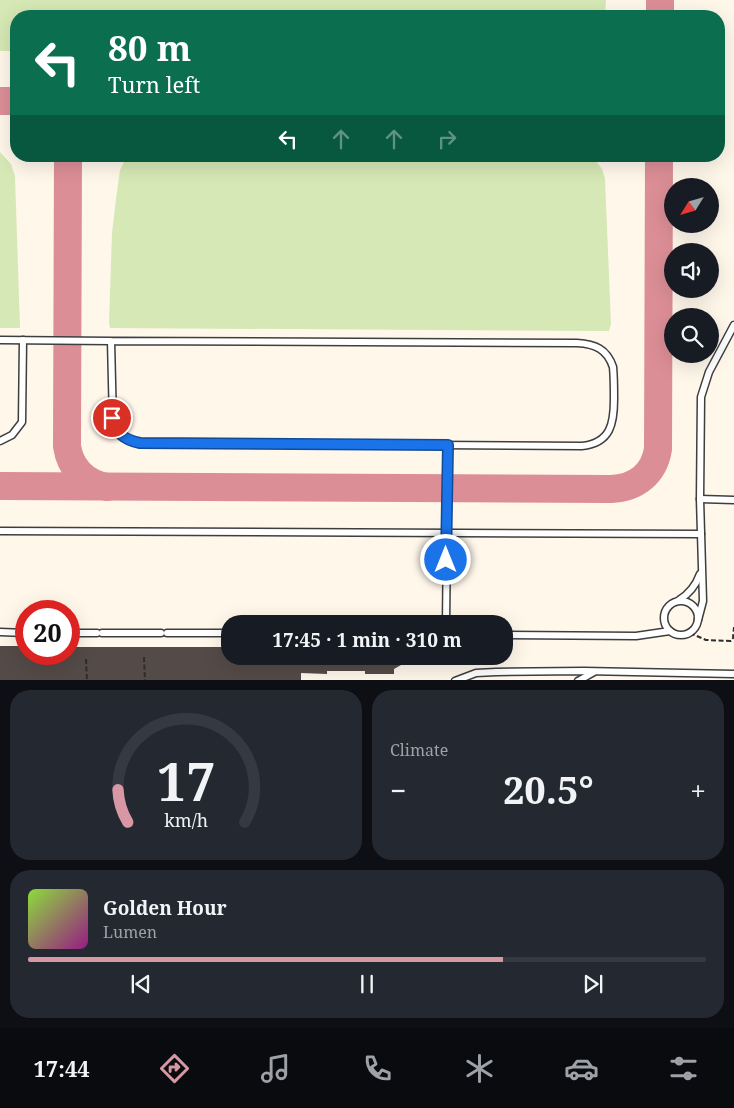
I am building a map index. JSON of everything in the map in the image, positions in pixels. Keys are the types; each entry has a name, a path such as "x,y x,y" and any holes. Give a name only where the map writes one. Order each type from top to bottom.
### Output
{"lane":[{"path":"701,570 694,586 685,596 670,605 666,611 664,618 666,626 670,631 680,635 690,633 697,625 704,601 701,570 701,397 709,372 734,325"},
{"path":"0,340 577,343 597,346 610,358 614,377 614,419 608,432 596,442 582,446 140,443 128,440 119,433 112,418 112,341"},
{"path":"0,441 12,435 22,422 24,340"},
{"path":"446,615 448,445"},
{"path":"700,499 734,500"},
{"path":"0,531 701,534"},
{"path":"676,602 687,602 692,605 696,609 698,620"},
{"path":"513,635 636,636 670,631"},
{"path":"0,632 15,633"},
{"path":"80,633 221,633"},
{"path":"455,680 476,673 559,670 734,674"},
{"path":"578,680 594,672"}],"path":[{"path":"690,633 706,640 731,641 734,627"},
{"path":"144,657 145,680"},
{"path":"86,659 87,680"}],"green space":[{"path":"0,0 606,0 605,10 10,10 10,51 0,51"},
{"path":"0,152 11,164 15,176 20,328 0,328"},
{"path":"124,162 597,162 602,169 605,179 611,324 609,331 110,328 112,233 120,170"}],"building":[{"path":"0,646 15,646 15,665 80,665 80,647 221,647 221,665 401,665 394,669 394,674 365,674 365,671 327,671 327,674 301,673 301,680 0,680"}],"taxiway":[{"path":"660,0 660,10"},
{"path":"0,101 10,101"},
{"path":"68,162 67,446 75,468 85,478 107,487"},
{"path":"0,486 611,489 628,486 648,472 656,458 658,449 659,162"}],"route":[{"path":"112,418 115,428 124,438 140,443 448,445 446,560"}]}
